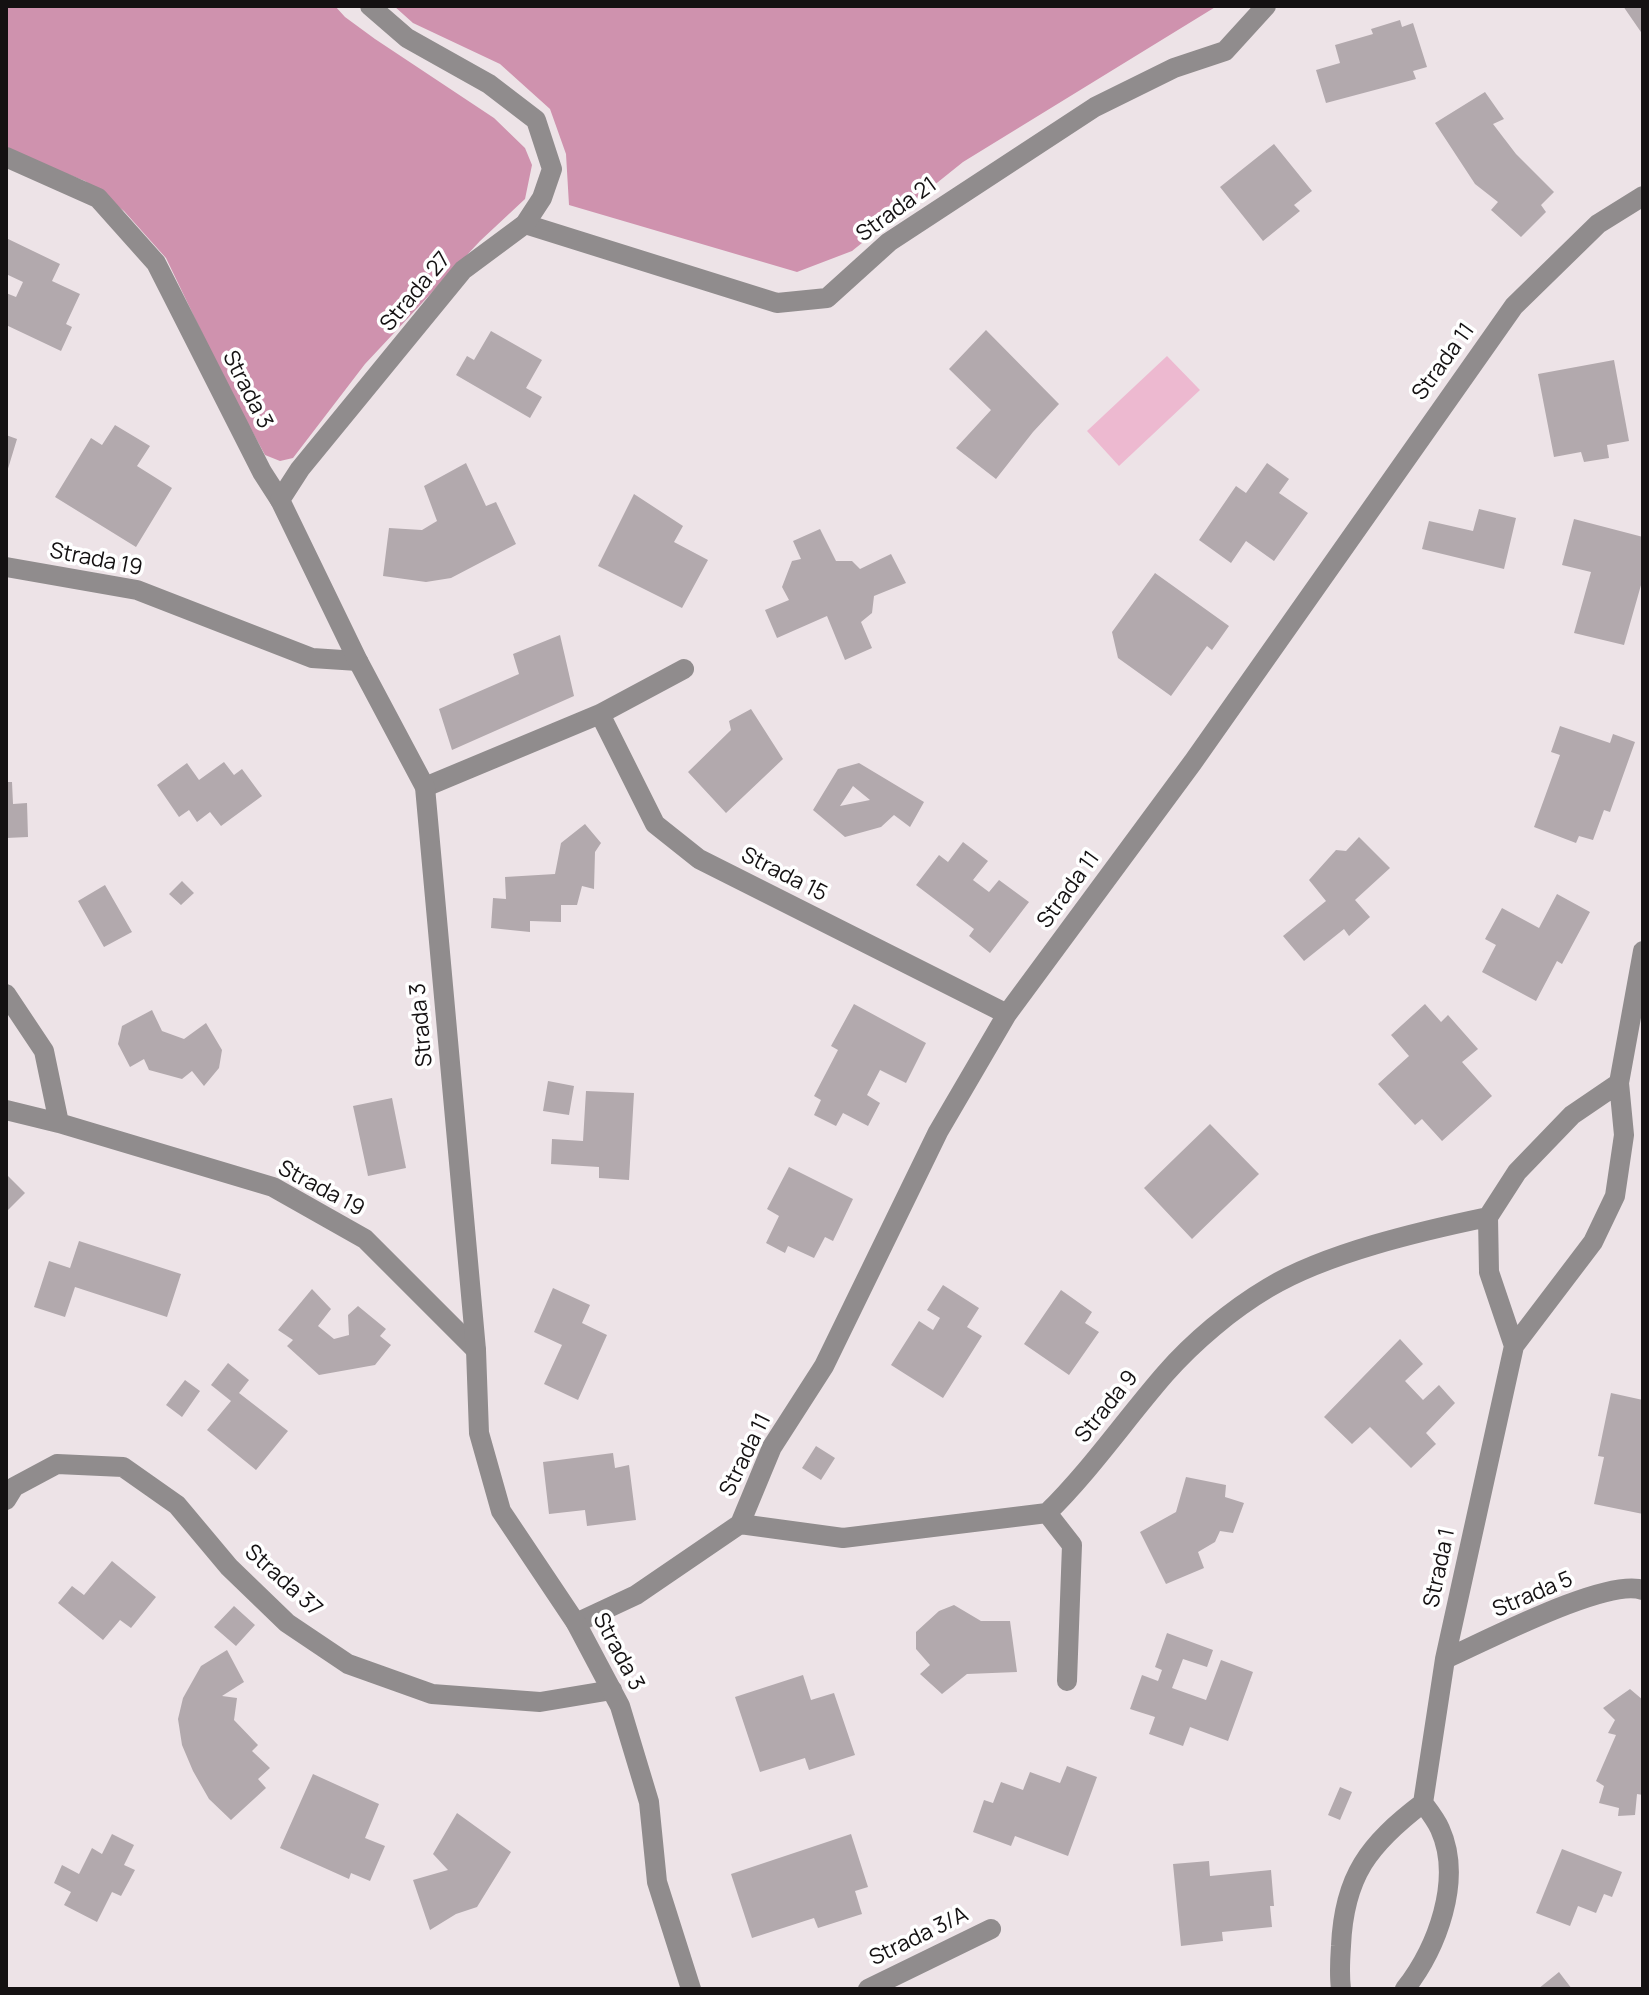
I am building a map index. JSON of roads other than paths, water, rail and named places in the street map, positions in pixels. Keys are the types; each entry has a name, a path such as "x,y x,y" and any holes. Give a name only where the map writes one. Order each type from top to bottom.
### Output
{"street":[{"name":"Strada 27","path":"280,500 300,469 463,270 525,224 542,198 552,169 536,120 489,84 407,38 370,6"},
{"name":"Strada 21","path":"525,224 777,303 827,298 889,242 1095,107 1174,68 1225,51 1266,6"},
{"name":"Strada 3","path":"6,157 98,198 156,263 425,787 476,1350 479,1433 501,1511 576,1623 620,1706 649,1802 657,1882 691,1989"},
{"name":"Strada 11","path":"576,1623 636,1595 740,1524 772,1447 824,1366 938,1132 1007,1014 1193,762 1514,306 1598,224 1643,196"},
{"name":"Strada 19","path":"6,567 137,590 312,658 358,661"},
{"path":"425,787 600,714 684,669"},
{"name":"Strada 15","path":"600,714 655,824 699,859 1007,1014"},
{"name":"Strada 1","path":"1423,1803 1445,1659 1514,1346 1593,1242 1615,1196 1624,1135 1619,1083 1643,951"},
{"path":"6,994 44,1051 59,1123"},
{"path":"1514,1346 1489,1272 1488,1217 1517,1172 1572,1115 1619,1083"},
{"name":"Strada 19","path":"6,1110 273,1187 365,1239 476,1350"},
{"name":"Strada 9","path":"1047,1513 1167,1371 1223,1320 1269,1287 1334,1258 1436,1228 1488,1217"},
{"name":"Strada 37","path":"6,1500 14,1487 57,1464 123,1467 177,1505 229,1567 287,1623 348,1664 432,1694 540,1702 612,1690"},
{"path":"740,1524 843,1538 1047,1513 1072,1545 1067,1681"},
{"name":"Strada 5","path":"1445,1659 1578,1599 1634,1587 1643,1590"},
{"path":"1341,1989 1342,1913 1356,1871 1390,1828 1423,1803 1441,1830 1450,1869 1440,1930 1405,1989"},
{"name":"Strada 3/A","path":"868,1989 991,1929"}]}
